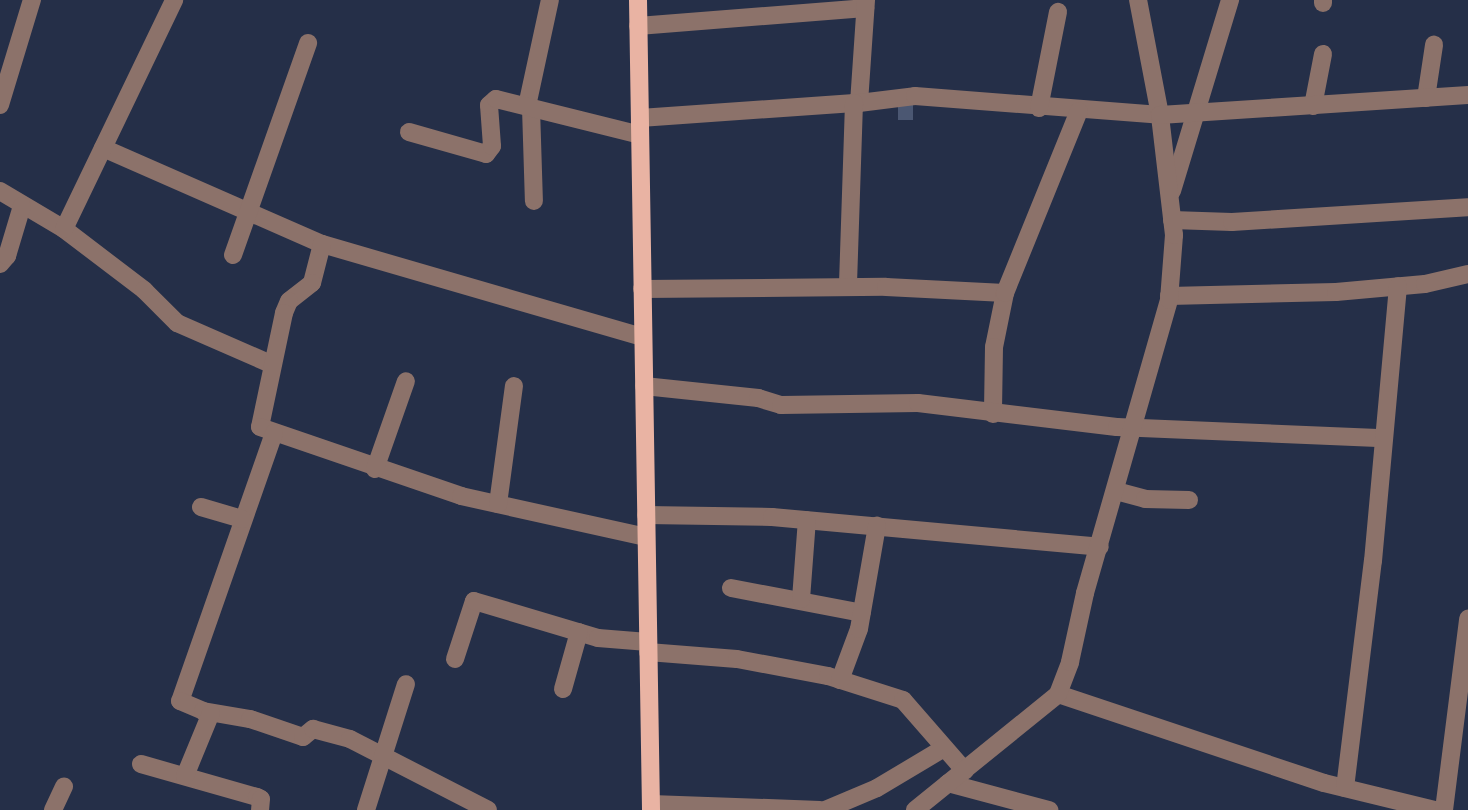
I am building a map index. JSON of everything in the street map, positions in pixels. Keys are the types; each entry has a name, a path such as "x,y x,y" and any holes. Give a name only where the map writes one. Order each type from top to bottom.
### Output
{"main road":[{"path":"638,0 651,807"}],"street":[{"path":"0,105 32,0"},
{"path":"64,229 174,0"},
{"path":"534,201 529,107 550,0"},
{"path":"825,810 955,760 1058,694 1169,296 1172,220 1170,195 1160,115 1138,0"},
{"path":"1170,195 1199,112 1230,0"},
{"path":"638,26 866,4 856,103 848,287"},
{"path":"1039,108 1058,12"},
{"path":"233,255 308,43"},
{"path":"1426,98 1434,45"},
{"path":"1313,106 1323,54"},
{"path":"409,132 486,154 492,146 490,100 640,127 915,96 1039,108 1160,115 1468,95"},
{"path":"993,414 994,348 1005,293 1079,111"},
{"path":"103,148 322,244 643,337"},
{"path":"0,191 64,229 144,290 177,323 271,364"},
{"path":"0,264 7,256 22,206"},
{"path":"1172,220 1232,222 1468,207"},
{"path":"322,244 312,283 289,301 284,313 258,421 260,427 375,469 498,504 646,537"},
{"path":"1169,296 1398,286 1468,274"},
{"path":"1345,788 1357,711 1398,286"},
{"path":"642,289 848,287 1005,293"},
{"path":"375,469 406,381"},
{"path":"498,504 514,386"},
{"path":"644,386 758,398 781,405 918,403 993,414 1134,428 1384,438"},
{"path":"274,433 180,695 182,704 211,713 250,719 303,737 319,729 383,756 488,810"},
{"path":"1115,491 1145,499 1189,500"},
{"path":"201,507 242,519"},
{"path":"646,514 807,520 1100,547"},
{"path":"801,599 807,520"},
{"path":"840,680 862,613 877,526"},
{"path":"732,588 801,599 862,613"},
{"path":"455,659 474,601 579,632 648,647 737,659 840,680 903,700 955,760"},
{"path":"1444,810 1468,619"},
{"path":"563,689 579,632"},
{"path":"366,810 406,684"},
{"path":"1058,694 1345,788 1435,810"},
{"path":"185,776 211,713"},
{"path":"915,810 948,783 955,760"},
{"path":"141,764 261,799 260,810"},
{"path":"948,783 1049,810"},
{"path":"53,810 64,786"},
{"path":"651,807 820,810"}],"building":[{"path":"898,102 913,102 913,120 898,120"}]}
